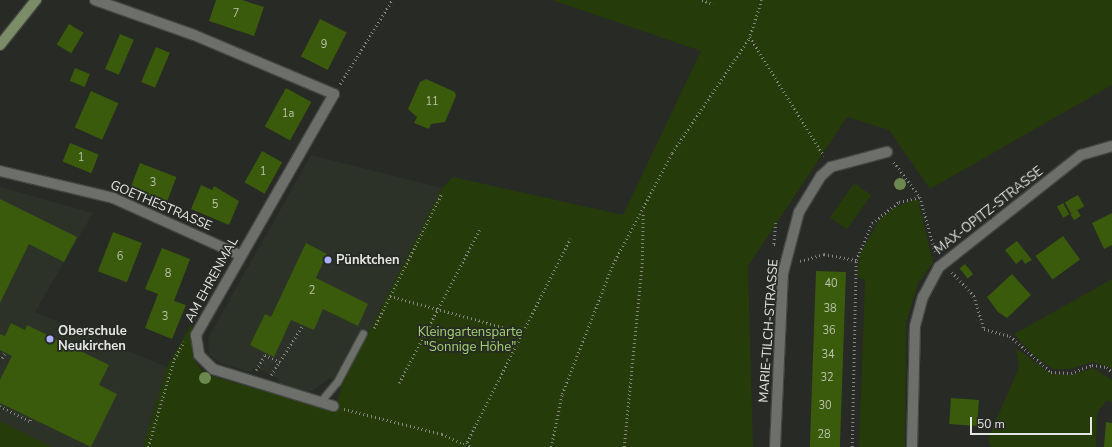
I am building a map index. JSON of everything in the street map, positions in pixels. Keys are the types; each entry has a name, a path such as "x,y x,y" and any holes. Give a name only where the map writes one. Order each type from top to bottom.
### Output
{"main road":[{"path":"0,45 36,0"}],"street":[{"path":"95,0 194,35 334,94"},
{"name":"AM EHRENMAL","path":"333,406 248,380 205,363 199,356 196,335 240,255 334,94"},
{"name":"MAX-OPITZ-STRASSE","path":"912,447 915,326 923,297 939,267 1081,155 1112,146"},
{"path":"831,167 887,152"},
{"name":"MARIE-TILCH-STRASSE","path":"775,447 784,265 799,212 821,176 831,167"},
{"name":"GOETHESTRASSE","path":"0,171 113,198 240,255"}],"lane":[{"path":"320,402 337,382 363,333"}],"path":[{"path":"334,94 392,0"},
{"path":"702,0 713,4"},
{"path":"551,447 564,387 613,264 643,213 672,152 750,37 762,0"},
{"path":"750,37 831,167"},
{"path":"887,152 920,197 931,238"},
{"path":"373,331 441,195"},
{"path":"852,447 856,260 872,223 899,202 920,197"},
{"path":"624,447 642,264 643,213"},
{"path":"399,383 480,228"},
{"path":"333,406 442,434 463,444 467,442 521,332 570,239"},
{"path":"784,265 824,254 856,260"},
{"path":"939,267 953,272 966,283 979,307 984,329 1010,336 1051,372 1071,373 1092,365 1107,367 1112,372"},
{"path":"390,296 521,332"},
{"path":"264,385 303,325"},
{"path":"148,447 174,359 187,335 196,335"},
{"path":"2,358 5,353"},
{"path":"248,380 266,354 280,362"},
{"path":"0,406 30,421 30,418"},
{"path":"467,442 470,447"}],"shaded area":[{"name":"Pünktchen","path":"311,155 442,188 342,384 330,378 313,390 300,392 281,385 277,378 255,367 250,372 220,363 209,354 208,338"},
{"name":"Oberschule Neukirchen","path":"0,187 93,213 35,312 167,367 143,447 52,447 0,421"}],"green space":[{"name":"Kleingartensparte \"Sonnige Höhe\"","path":"552,0 1112,0 1112,85 930,189 889,130 847,117 748,266 753,447 143,447 167,367 194,319 191,344 195,362 205,374 335,412 342,384 442,188 453,177 623,215 701,51"},
{"path":"854,183 871,195 847,229 830,217"},
{"path":"915,199 918,200 933,262 918,284 906,322 905,447 859,447 865,280 857,277 860,254 879,220 895,207"},
{"path":"1112,279 1112,368 1092,362 1070,369 1053,369 1034,356 1014,334"},
{"path":"1016,348 1051,374 1072,375 1093,368 1112,380 1112,402 1107,400 1097,413 1096,447 991,447 988,439 1019,367"},
{"path":"0,421 52,447 0,447"}],"building":[{"path":"216,0 242,0 264,7 254,36 209,21"},
{"path":"320,19 347,33 328,70 301,56"},
{"path":"69,24 84,33 71,53 57,45"},
{"path":"120,34 134,40 119,75 105,69"},
{"path":"156,47 170,53 155,88 141,82"},
{"path":"75,68 90,74 85,87 70,81"},
{"path":"426,79 455,92 456,96 445,122 431,124 429,129 414,123 417,117 408,109 420,82"},
{"path":"286,88 311,102 290,141 265,126"},
{"path":"91,91 118,103 102,140 75,128"},
{"path":"70,143 99,155 91,173 63,162"},
{"path":"262,151 282,162 265,194 245,182"},
{"path":"140,163 176,177 167,202 130,188"},
{"path":"201,185 212,190 214,186 239,201 229,225 191,209"},
{"path":"1078,195 1084,206 1071,214 1065,202"},
{"path":"0,199 77,237 64,262 29,244 0,303"},
{"path":"1063,203 1069,214 1063,218 1057,206"},
{"path":"1077,210 1081,216 1074,220 1070,214"},
{"path":"1112,213 1112,245 1104,249 1092,223"},
{"path":"113,232 142,243 127,282 98,271"},
{"path":"1063,236 1080,259 1053,279 1035,256"},
{"path":"1017,241 1032,260 1025,264 1022,259 1016,264 1005,250"},
{"path":"306,243 327,254 316,278 368,304 358,326 323,309 314,330 291,320 274,357 250,345 265,314 271,317"},
{"path":"162,248 190,259 174,301 186,305 172,339 145,328 158,294 145,289"},
{"path":"965,264 973,274 968,279 960,268"},
{"path":"816,271 846,272 840,447 810,447"},
{"path":"1012,274 1031,295 1007,318 998,312 987,297"},
{"path":"11,323 25,330 27,325 109,365 99,385 117,394 91,447 0,403 0,380 12,356 0,350 0,334 5,336"},
{"path":"951,398 979,400 977,426 949,424"},
{"path":"1106,422 1112,423 1112,447 1104,447"}],"place":[{"name":"Pünktchen","path":"328,260"},
{"name":"Oberschule Neukirchen","path":"50,339"}]}
